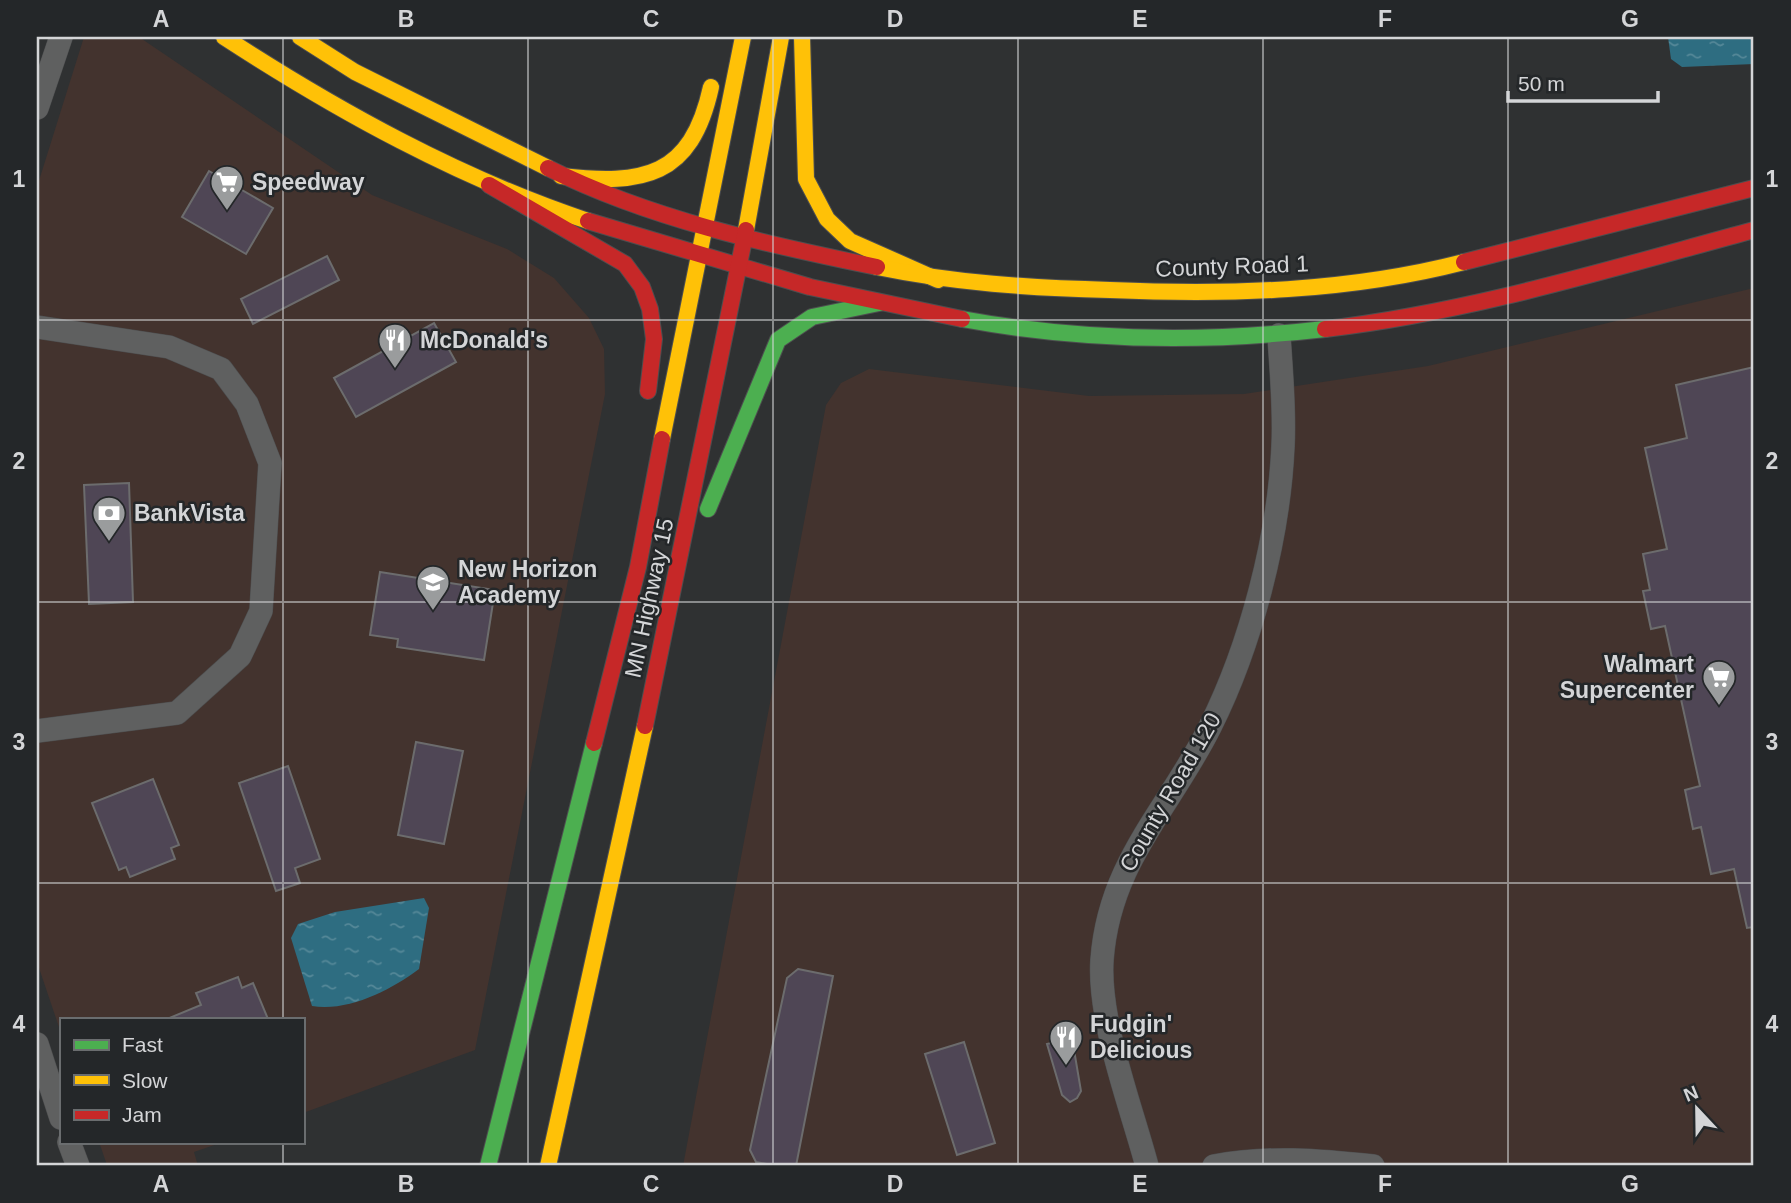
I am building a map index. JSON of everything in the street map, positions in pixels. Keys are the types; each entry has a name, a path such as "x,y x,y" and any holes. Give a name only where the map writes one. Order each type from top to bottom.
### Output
{"main road":[{"path":"224,37 286,77 489,185 625,264 642,287 650,309 654,339 646,408"},
{"path":"300,37 355,72 561,176 620,181 649,176 674,160 695,138 710,94 714,71"},
{"path":"706,226 743,37"},
{"name":"MN Highway 15","path":"548,1166 676,585 747,240 781,37"},
{"path":"802,37 806,179 827,219 850,241 938,280"},
{"name":"County Road 1","path":"561,176 747,240 938,280 1040,289 1210,294 1342,285 1453,265 1754,188"},
{"path":"489,185 697,256 879,303 981,323 1170,339 1279,335 1440,313 1754,230"},
{"name":"MN Highway 15","path":"488,1166 638,567 697,256 706,226"},
{"path":"676,585 778,340 793,324 817,314 879,303"},
{"path":"619,642 636,490"}],"street":[{"path":"37,108 61,37"},
{"path":"37,327 169,346 221,369 247,404 270,463 261,611 240,656 177,713 37,731"},
{"name":"County Road 120","path":"1147,1166 1105,1009 1101,981 1107,927 1126,865 1211,725 1248,634 1273,522 1284,445 1279,335"},
{"path":"37,1044 60,1115"},
{"path":"70,1144 78,1166"},
{"path":"1214,1166 1250,1159 1307,1159 1373,1166"}],"shaded area":[{"path":"84,37 139,37 372,195 507,249 554,278 589,318 604,349 605,394 475,1050 304,1113 304,1018 60,1018 60,1030 37,962 37,187"},
{"path":"1754,288 1754,1166 683,1166 826,405 841,383 869,369 1089,396 1244,394 1428,366"},
{"path":"100,1144 217,1144 194,1152 198,1166 104,1166 107,1165"}],"water":[{"path":"1668,37 1754,37 1754,64 1682,67 1671,59"},
{"path":"424,898 429,908 419,969 368,998 340,1006 312,1006 291,938 298,924 335,912"}],"building":[{"name":"Speedway","path":"209,171 273,208 246,254 182,217"},
{"name":"Speedway","path":"327,256 339,280 253,324 241,299"},
{"name":"McDonald's","path":"434,323 456,362 356,417 334,378"},
{"name":"Walmart Supercenter","path":"1754,367 1754,927 1747,928 1734,869 1711,874 1701,827 1693,829 1685,790 1700,786 1665,626 1651,629 1643,591 1650,590 1643,554 1667,549 1645,448 1687,438 1676,385"},
{"name":"BankVista","path":"129,483 133,602 89,604 84,485"},
{"name":"New Horizon Academy","path":"380,572 495,590 484,660 397,647 398,639 370,635"},
{"path":"416,742 463,751 444,844 398,835"},
{"path":"288,766 320,859 295,868 300,883 276,891 239,783"},
{"path":"153,779 179,845 171,848 175,859 130,877 126,867 119,870 92,803"},
{"path":"798,969 833,976 796,1166 777,1166 756,1162 750,1150 787,978"},
{"path":"238,977 242,988 253,983 268,1018 169,1018 201,1005 196,993"},
{"name":"Fudgin' Delicious","path":"1072,1038 1081,1091 1077,1098 1070,1102 1062,1095 1047,1044"},
{"path":"964,1042 995,1143 957,1155 925,1054"}],"traffic: fast":[{"path":"708,509 778,340 812,317 879,303"},
{"path":"962,319 1052,332 1143,338 1234,336 1325,329"},
{"path":"488,1166 594,743"}],"traffic: slow":[{"path":"224,37 311,91 400,141 493,185 588,221"},
{"path":"300,37 355,72 548,168"},
{"path":"662,439 743,37"},
{"path":"746,230 781,37"},
{"path":"802,37 806,179 827,219 850,241 938,280"},
{"path":"561,176 616,179 639,176 659,169 676,158 691,141 711,87"},
{"path":"877,267 964,281 1022,286 1199,292 1332,285 1376,280 1464,262"},
{"path":"548,1166 645,726"}],"traffic: jam":[{"path":"548,168 587,186 667,216 751,239 877,267"},
{"path":"489,185 625,264 642,287 650,309 654,339 648,391"},
{"path":"1464,262 1754,188"},
{"path":"588,221 810,287 962,319"},
{"path":"645,726 746,230"},
{"path":"1325,329 1434,312 1488,300 1754,230"},
{"path":"594,743 638,567 662,439"}],"place":[{"name":"Speedway","path":"227,212"},
{"name":"McDonald's","path":"395,370"},
{"name":"BankVista","path":"109,543"},
{"name":"New Horizon Academy","path":"433,612"},
{"name":"Walmart Supercenter","path":"1719,707"},
{"name":"Fudgin' Delicious","path":"1066,1067"}]}
